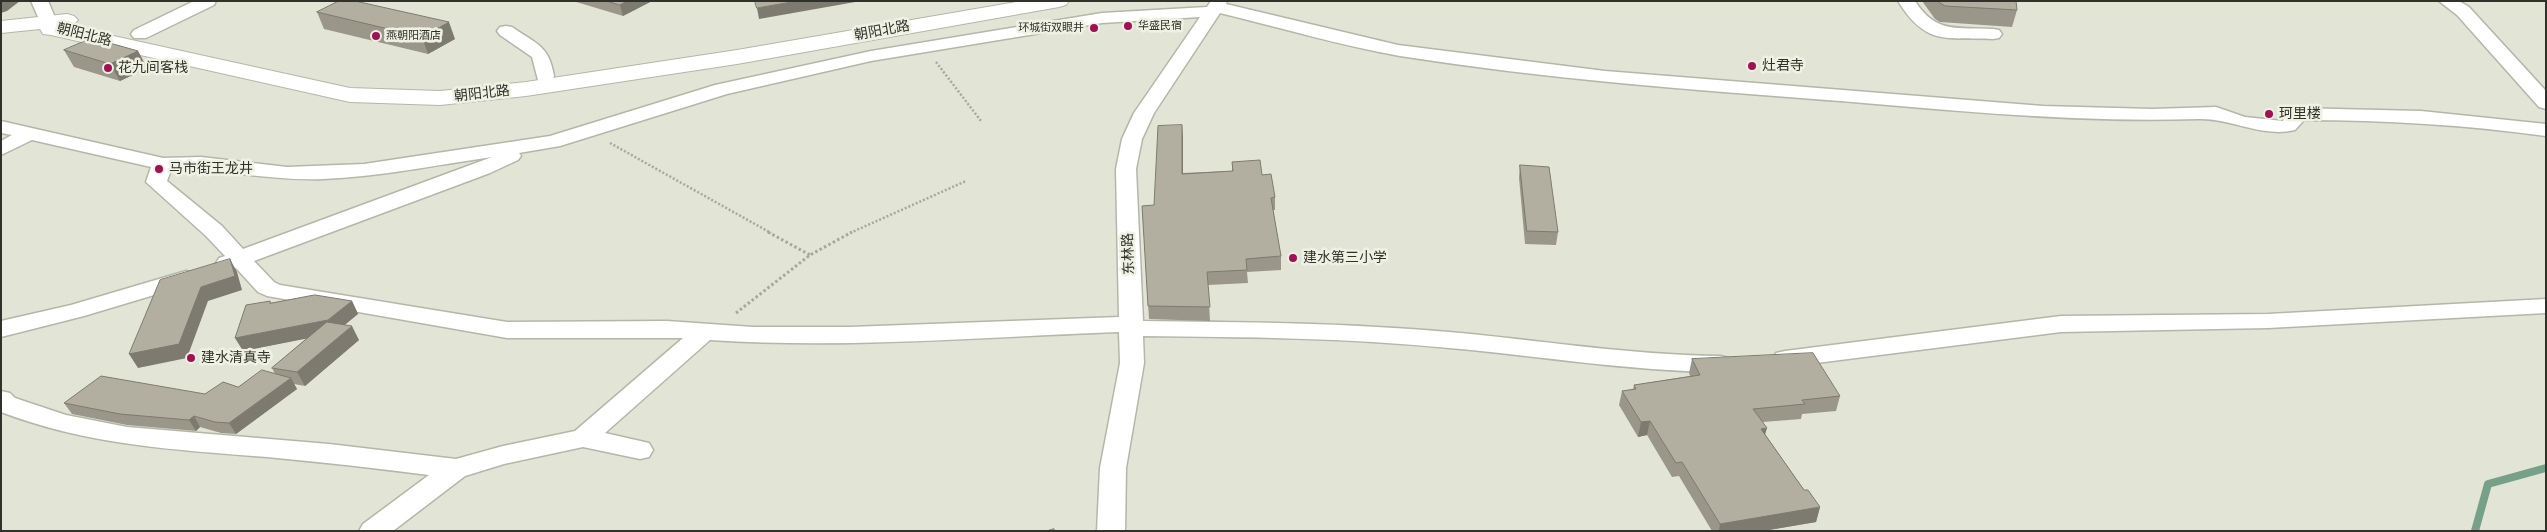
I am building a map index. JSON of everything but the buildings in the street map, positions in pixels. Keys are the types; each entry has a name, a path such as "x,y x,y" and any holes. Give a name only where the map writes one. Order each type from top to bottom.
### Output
{"main road":[{"name":"朝阳北路","path":"46,7 72,19 368,84 449,86 544,76 1014,1"},
{"name":"朝阳北路","path":"46,7 51,29 322,90 370,97 412,99 526,90 737,57 1059,1"},
{"path":"1,28 46,7"},
{"path":"1,32 46,7"}],"street":[{"path":"140,34 208,1"},
{"path":"1906,1 1922,25 1929,28 1937,31 1993,34"},
{"path":"2447,1 2463,11 2546,103"},
{"path":"1,127 163,164 201,163 287,173 323,173 532,146 591,132 658,107 722,89 834,64 925,47 1102,18 1216,7 1398,50 1605,77 2043,112 2152,115 2216,113 2242,122 2275,127 2291,124 2294,121 2295,114 2328,114 2450,120 2546,130"},
{"name":"东林路","path":"1111,531 1113,468 1132,363 1126,169 1128,153 1144,113 1216,7"},
{"path":"506,31 538,53 542,58 544,76"},
{"path":"1,149 29,134"},
{"path":"1,329 130,296 239,259 483,169 532,146"},
{"path":"163,164 156,182 214,231 266,287 275,291 506,330 667,329 753,335 850,335 1131,326 1292,330 1448,340 1625,360 1750,363 2060,324 2268,321 2546,306"},
{"path":"583,438 710,332"},
{"path":"1,399 6,404 46,420 100,432 191,442 368,456 456,469"},
{"path":"373,531 456,469 583,438 640,450"}],"path":[{"path":"925,47 981,121"},
{"path":"591,132 810,255"},
{"path":"710,332 810,255 866,224 966,181"}],"waterway":[{"path":"2475,531 2488,484 2546,468"}],"place":[{"name":"华盛民宿","path":"1128,26"},
{"name":"环城街双眼井","path":"1094,28"},
{"name":"燕朝阳酒店","path":"376,36"},
{"name":"灶君寺","path":"1752,66"},
{"name":"花九间客栈","path":"108,68"},
{"name":"珂里楼","path":"2269,114"},
{"name":"马市街王龙井","path":"159,169"},
{"name":"建水第三小学","path":"1293,258"},
{"name":"建水清真寺","path":"191,358"}]}
